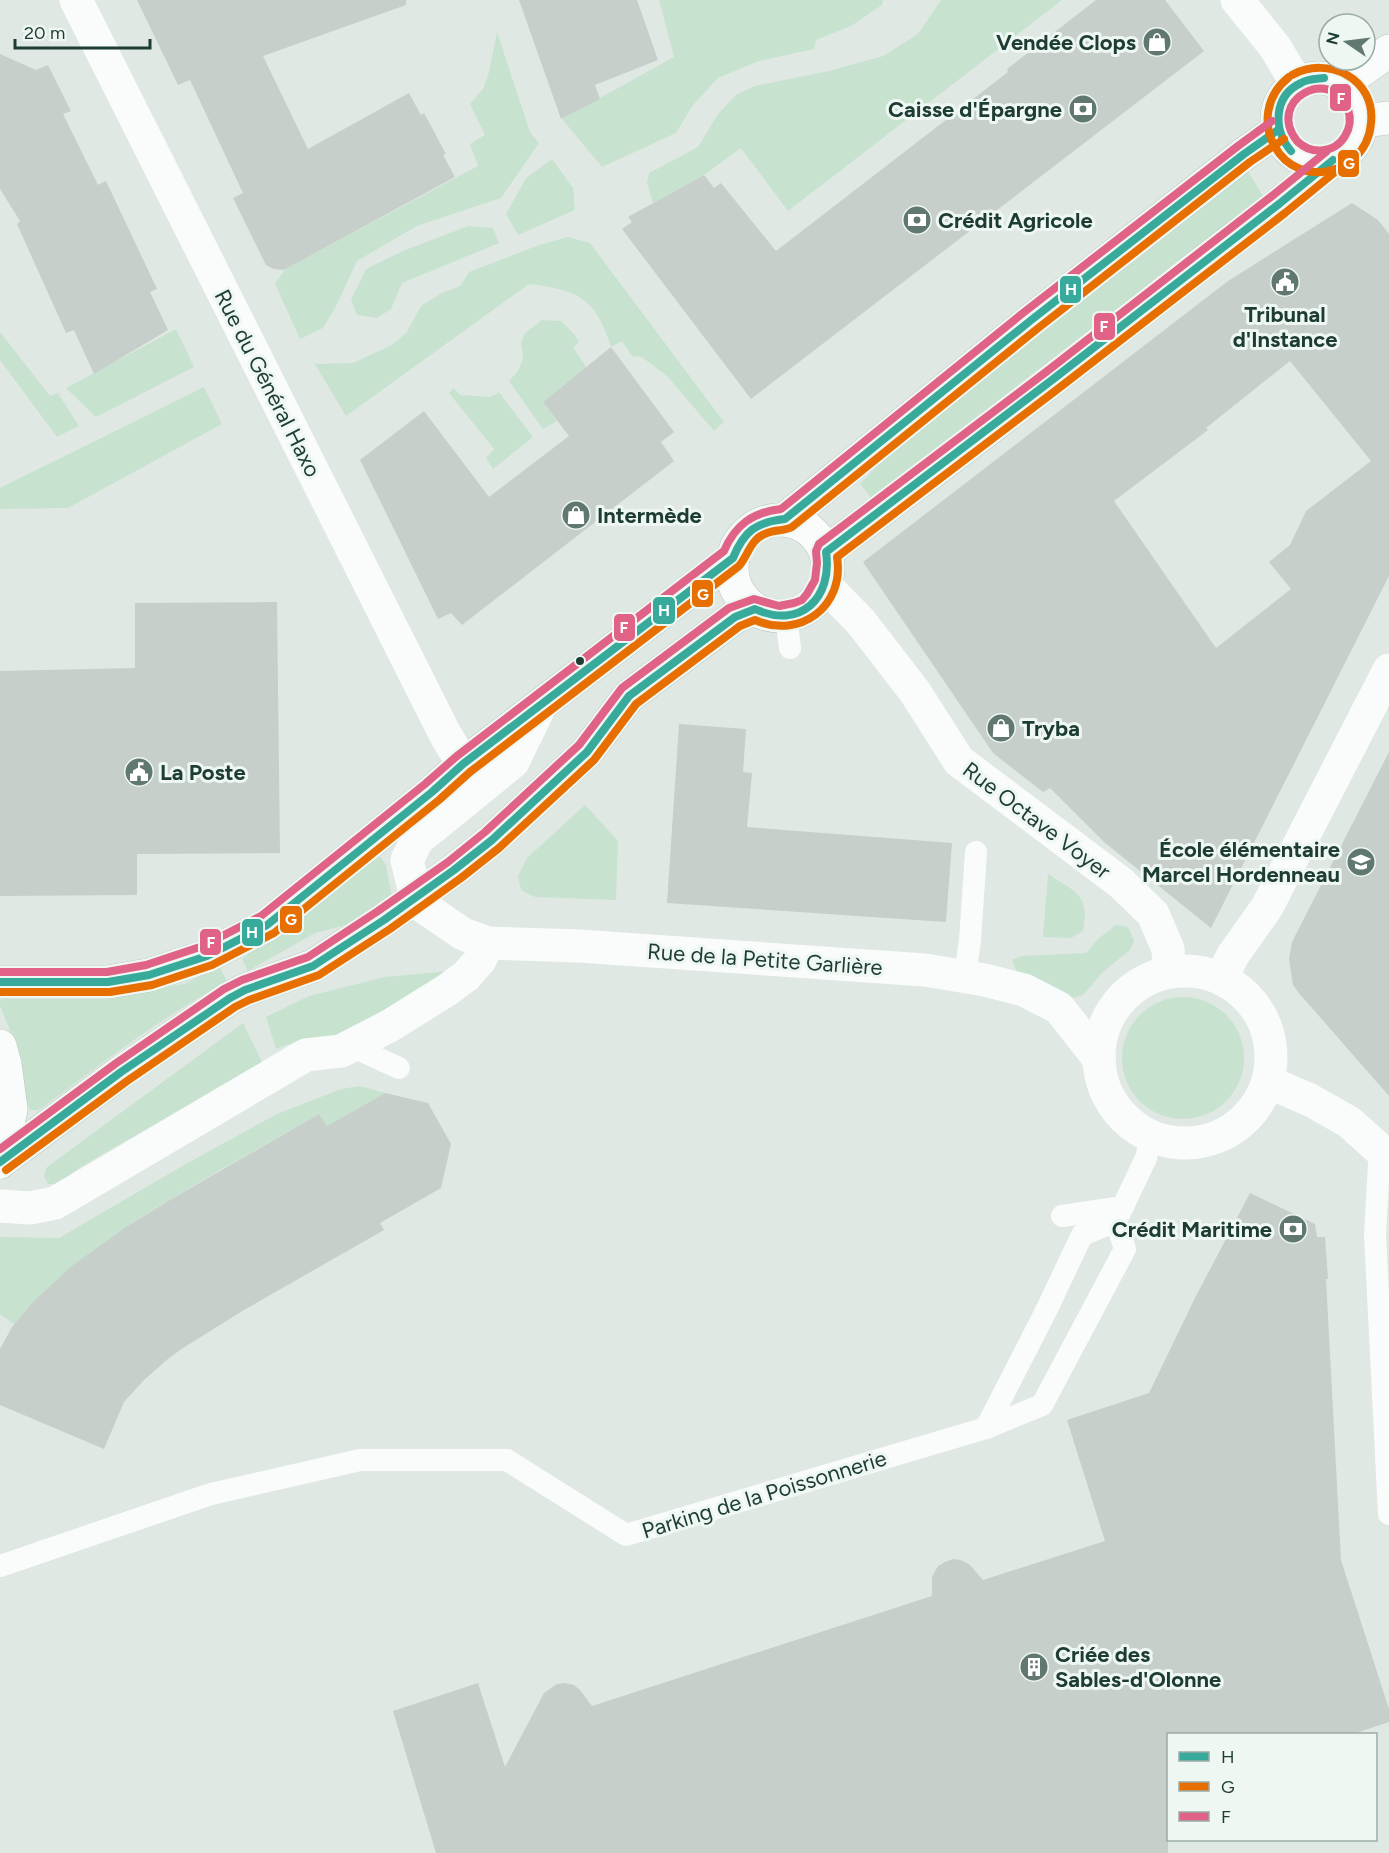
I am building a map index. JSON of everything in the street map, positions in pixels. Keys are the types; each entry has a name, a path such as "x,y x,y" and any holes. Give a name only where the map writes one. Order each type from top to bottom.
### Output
{"street":[{"name":"Rue du Général Haxo","path":"76,0 445,734 463,764"},
{"path":"1237,0 1275,47 1297,84"},
{"path":"1342,84 1389,51"},
{"path":"826,552 1054,380 1333,160 1348,151 1360,132 1375,119 1360,107 1353,94 1342,84 1324,77 1312,78 1297,84 1281,101 1277,115 1278,130 1293,153 1305,160 1319,162 1333,160"},
{"path":"785,519 1030,321 1278,130"},
{"path":"785,519 796,522 815,533 826,552 829,563 826,586 810,606 799,613 786,616 769,615 745,602 738,592 731,570 738,545 746,533 757,525 771,520 785,519"},
{"path":"0,982 108,982 150,975 207,956 267,925 432,792 463,764 733,558"},
{"name":"Rue Octave Voyer","path":"826,586 861,622 915,692 959,761 1121,883 1153,914 1168,949 1169,972"},
{"path":"0,1162 121,1072 230,998 245,990 313,966 384,920 454,870 492,840 587,752 629,696 735,617 755,609"},
{"path":"1221,979 1233,955 1267,907 1389,670"},
{"path":"412,899 414,889 407,860 417,840 513,762 540,706"},
{"name":"Rue de la Petite Garlière","path":"412,899 463,934 488,943 579,946 925,970 965,976 1024,990 1059,1008 1099,1059"},
{"path":"0,1206 30,1208 55,1203 306,1056 341,1051 391,1025 466,976 477,963 488,943"},
{"path":"1195,971 1221,979 1236,987 1250,999 1267,1030 1271,1047 1271,1064 1268,1082 1261,1099 1251,1114 1238,1126 1222,1136 1205,1142 1186,1144 1151,1137 1134,1127 1120,1114 1108,1097 1101,1079 1099,1059 1100,1042 1106,1025 1113,1010 1124,997 1152,977 1169,972 1195,971"},
{"path":"0,1046 5,1064 11,1109 0,1162"},
{"path":"1268,1082 1310,1100 1349,1122 1384,1154"}],"lane":[{"path":"786,616 790,648"},
{"path":"965,976 976,852"},
{"path":"351,1046 399,1068"},
{"path":"986,1428 1083,1235 1119,1214 1146,1158 1151,1137"},
{"path":"1384,1154 1375,1234 1389,1514"},
{"path":"1062,1216 1119,1214"},
{"name":"Parking de la Poissonnerie","path":"0,1566 211,1494 360,1460 507,1460 626,1535 986,1428 1042,1406 1125,1249 1119,1214"}],"green space":[{"path":"659,0 883,0 882,5 851,26 816,40 814,49 759,61 718,78 693,105 676,133 602,167 562,119 674,57"},
{"path":"941,0 1062,0 788,211 741,148 704,175 653,203 647,183 649,173 698,147 718,114 737,94 755,86 829,71 883,56 918,34"},
{"path":"497,32 530,132 539,143 501,198 417,226 357,261 323,328 300,339 275,284 285,269 478,166 470,144 485,135 470,104 483,89"},
{"path":"552,159 573,188 575,210 518,235 506,214 526,178"},
{"path":"1248,171 1263,196 871,498 860,484 928,421"},
{"path":"468,226 493,228 499,243 402,283 391,309 377,318 357,315 351,300 366,269 403,251"},
{"path":"568,237 590,243 724,422 714,431 668,377 642,357 632,356 622,341 611,347 599,317 583,299 560,289 529,284 346,416 315,364 353,363 392,345 406,333 422,305 460,286 469,272 539,245"},
{"path":"542,320 561,321 574,334 579,342 573,347 586,367 543,402 557,421 543,429 509,381 518,371 523,359 521,343 525,333"},
{"path":"176,329 194,367 96,417 66,388"},
{"path":"0,332 50,396 58,393 79,426 57,437 0,360"},
{"path":"204,387 222,424 68,508 0,509 0,488"},
{"path":"454,388 460,395 490,397 499,392 533,437 493,469 486,458 494,449 449,393"},
{"path":"585,805 618,841 616,900 535,897 521,890 518,876 527,858"},
{"path":"380,856 386,865 395,912 315,933 248,971 242,959"},
{"path":"1048,874 1073,890 1082,901 1085,918 1083,931 1071,938 1043,937"},
{"path":"1116,925 1128,927 1134,941 1130,950 1103,972 1083,995 1068,999 1017,972 1012,960 1021,956 1086,953 1098,939"},
{"path":"220,967 227,982 154,1026 39,1110 30,1110 19,1061 0,1000 116,996 184,984"},
{"path":"449,971 338,1039 303,1039 276,1049 266,1017 309,996 385,977"},
{"path":"1183,997 1206,1001 1226,1015 1240,1035 1244,1058 1240,1081 1226,1101 1206,1115 1183,1119 1160,1115 1140,1101 1126,1081 1122,1058 1126,1035 1140,1015 1160,1001"},
{"path":"243,1023 262,1062 79,1168 58,1184 48,1184 44,1176 47,1167"},
{"path":"360,1086 385,1093 327,1126 319,1114 152,1211 102,1244 56,1281 15,1325 0,1314 0,1237 59,1238 277,1114 341,1089"}],"building":[{"path":"137,0 406,0 406,5 263,56 308,149 409,93 421,115 424,113 446,154 443,155 455,177 283,270 266,265 233,198 243,193 190,80 178,85"},
{"path":"519,0 637,0 658,60 595,85 600,99 561,119"},
{"path":"1096,0 1165,0 1204,51 751,399 622,229 632,222 628,217 704,175 714,188 721,183 776,251 1008,72 1007,69"},
{"path":"0,54 36,70 48,65 71,111 63,114 98,185 106,181 157,289 150,292 168,330 94,374 74,330 66,333 17,224 20,221 0,189"},
{"path":"1352,203 1378,220 1389,234 1389,576 1211,928 1104,842 1050,788 1043,792 993,753 863,562 1228,281","holes":["1290,361 1371,461 1306,511 1290,545 1269,562 1291,589 1216,648 1114,501 1208,430 1206,428"]},
{"path":"611,347 674,432 661,442 674,461 462,625 451,613 438,619 360,460 424,411 489,497 569,436 543,402"},
{"name":"La Poste","path":"277,602 280,853 137,854 137,895 0,896 0,671 135,668 135,603"},
{"path":"679,724 746,729 743,772 752,773 747,827 952,843 946,922 667,903"},
{"name":"École élémentaire Marcel Hordenneau","path":"1389,752 1389,1096 1298,992 1293,985 1289,959 1292,942"},
{"path":"385,1093 428,1103 451,1144 441,1188 380,1223 384,1230 244,1310 169,1358 124,1402 104,1449 0,1405 0,1349 12,1327 34,1301 73,1265 123,1229 168,1201 319,1114 327,1126"},
{"path":"1250,1193 1315,1224 1317,1237 1325,1237 1341,1560 1389,1709 1389,1722 1356,1733 1167,1733 1168,1853 436,1853 393,1711 478,1683 505,1767 544,1693 557,1684 574,1685 592,1706 932,1596 932,1577 938,1566 953,1559 970,1565 983,1580 1105,1541 1067,1420 1149,1393"}],"transit line":[{"name":"G","path":"1289,77 1275,93 1268,110 1268,129 1274,145 1285,159 1300,169 1318,172 1349,164 1361,151 1369,134 1371,107 1366,94 1358,83 1334,70 1320,68 1292,75"},
{"name":"H","path":"1291,151 1285,143 1279,124 1279,114 1285,96 1301,83 1324,78"},
{"name":"F","path":"1297,141 1289,126 1289,113 1295,101 1304,93 1316,89 1328,90 1340,96 1348,109 1350,119 1348,130 1341,142 1323,150 1310,149 1298,142"},
{"name":"F","path":"0,972 107,972 146,965 203,946 261,916 457,756 724,551 728,542 746,521 762,513 781,509 1023,313 1272,121"},
{"name":"H","path":"0,982 108,982 149,975 207,956 267,925 432,792 463,764 733,558 742,541 752,530 766,523 785,519 1030,321 1278,130"},
{"name":"G","path":"0,992 110,992 152,985 212,965 274,933 439,800 470,772 739,566 757,539 767,533 792,527 1037,329 1250,162 1284,139"},
{"name":"F","path":"0,1149 115,1064 224,989 242,980 308,957 448,862 485,832 579,745 622,688 729,608 754,599 779,606 802,600 815,580 816,551 819,544 1046,372 1326,152"},
{"name":"H","path":"0,1162 121,1072 230,998 245,990 313,966 384,920 454,870 492,840 587,752 629,696 735,617 755,609 771,614 786,615 810,606 824,583 827,569 826,552 1052,380 1333,160"},
{"name":"G","path":"6,1170 127,1081 235,1007 319,975 390,929 461,878 499,848 594,760 636,704 740,626 755,620 772,625 788,625 803,622 816,614 826,604 834,590 838,575 837,557 1059,388 1340,168"}],"place":[{"name":"Vendée Clops","path":"1157,42"},
{"name":"Caisse d'Épargne","path":"1083,109"},
{"name":"Crédit Agricole","path":"917,220"},
{"name":"Tribunal d'Instance","path":"1285,282"},
{"name":"Intermède","path":"576,515"},
{"name":"Tryba","path":"1001,728"},
{"name":"La Poste","path":"139,772"},
{"name":"École élémentaire Marcel Hordenneau","path":"1361,862"},
{"name":"Crédit Maritime","path":"1293,1229"},
{"name":"Criée des Sables-d'Olonne","path":"1034,1667"}]}
